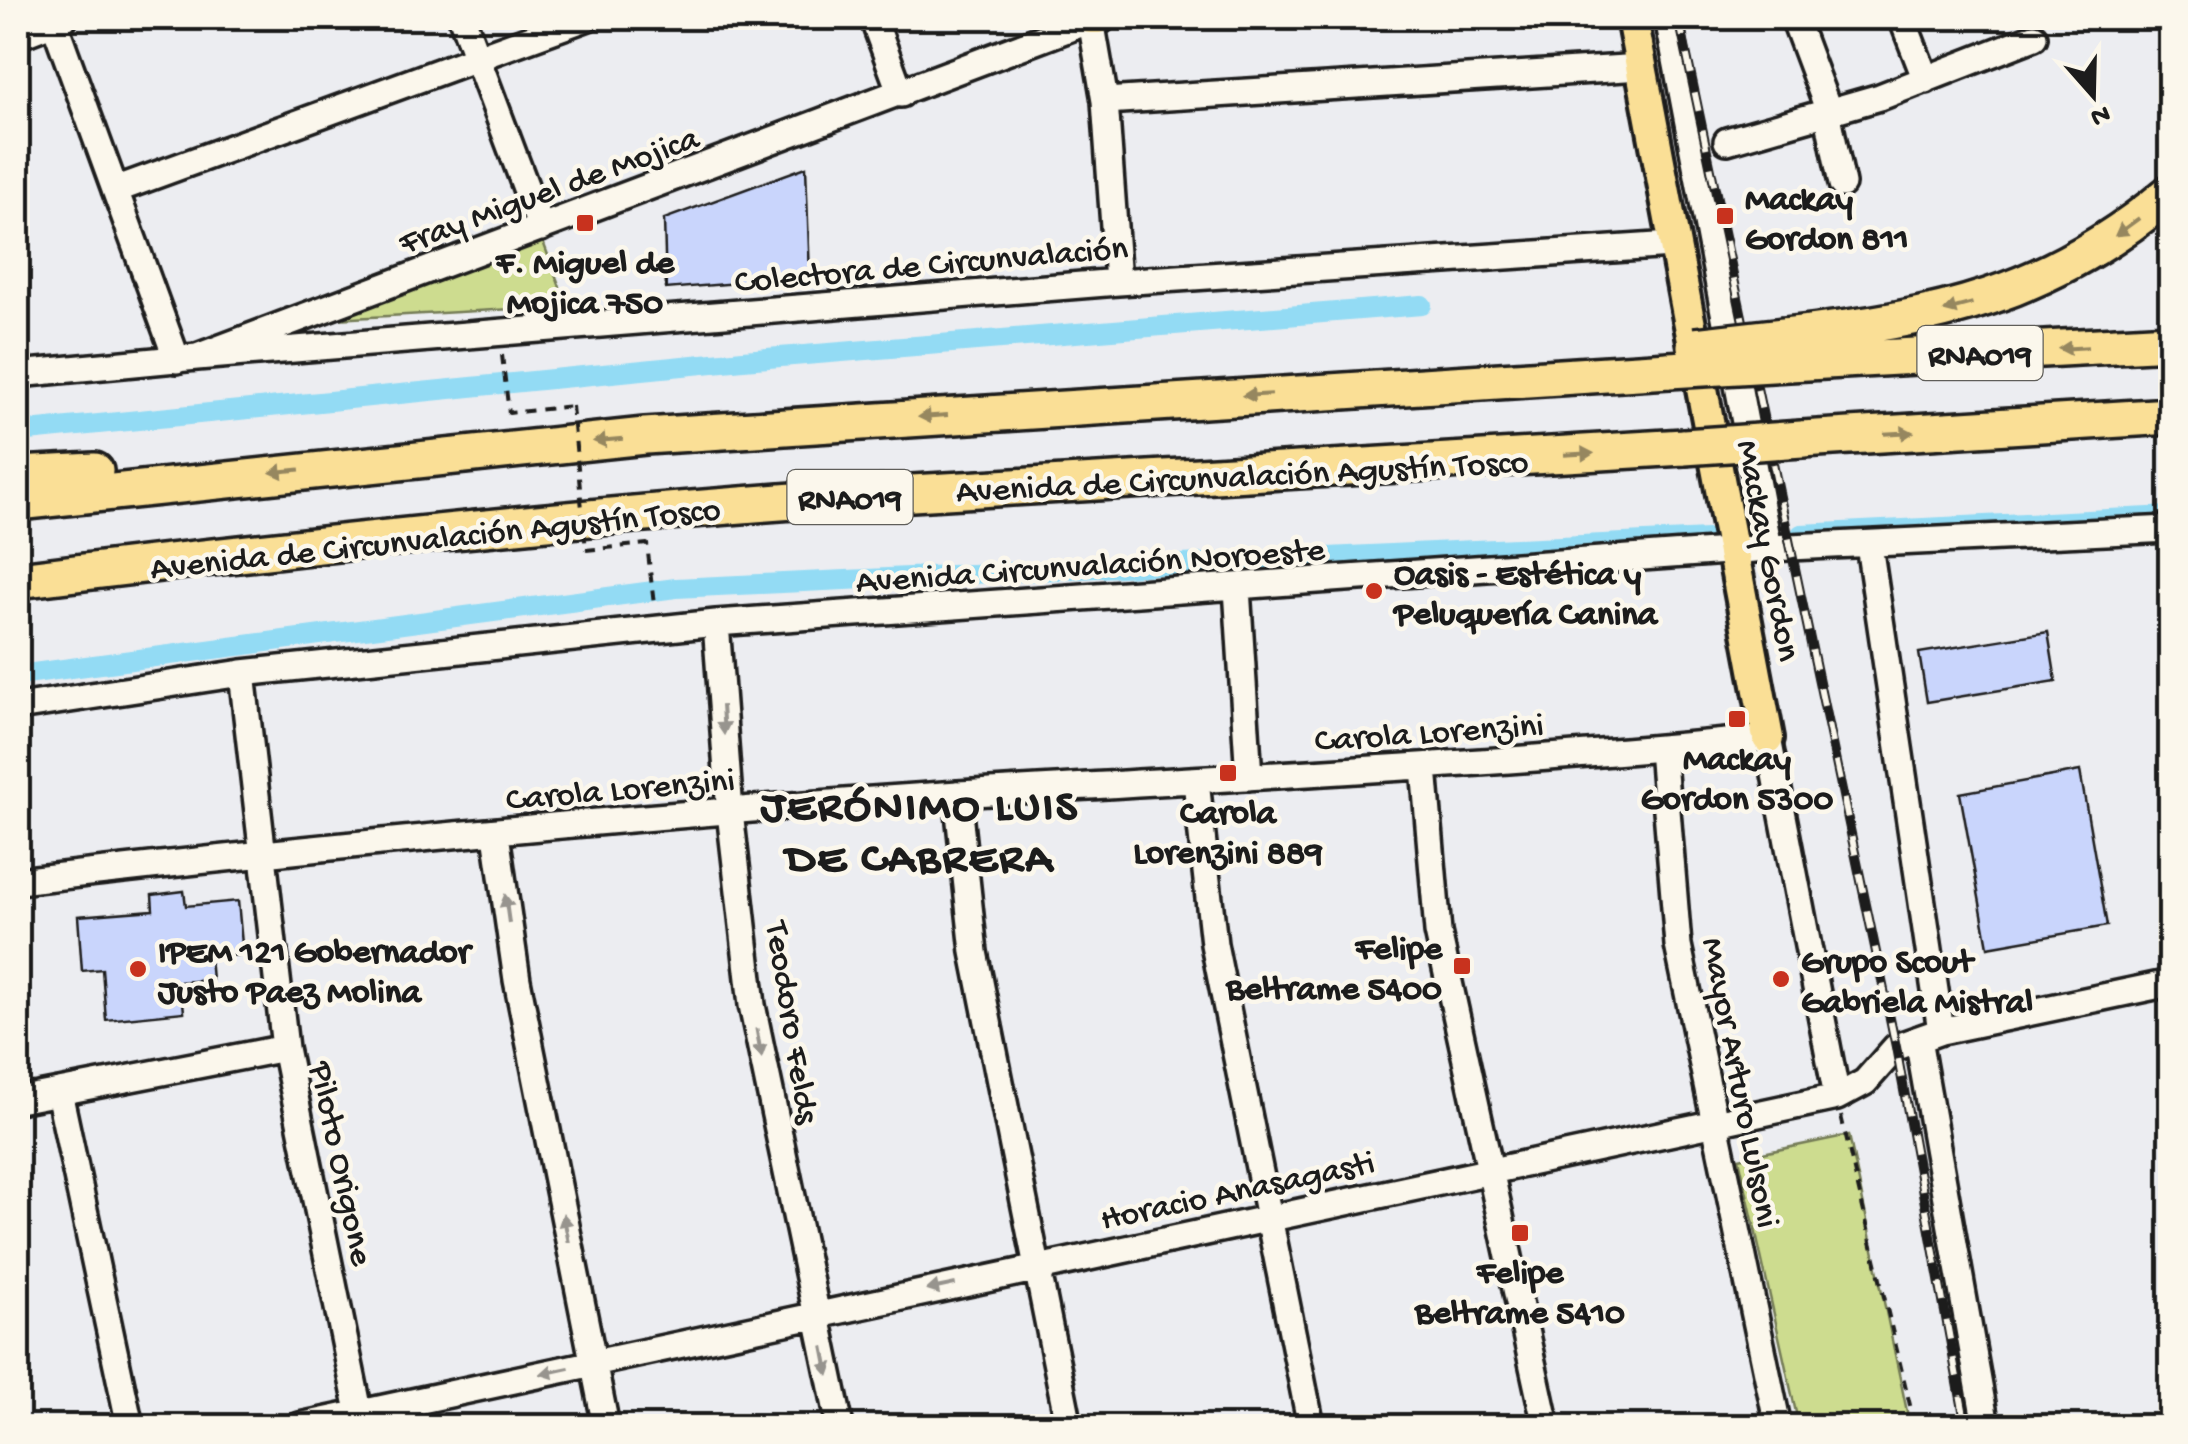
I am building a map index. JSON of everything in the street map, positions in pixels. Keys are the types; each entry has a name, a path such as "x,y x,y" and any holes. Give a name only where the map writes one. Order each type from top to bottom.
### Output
{"highway":[{"path":"1786,350 2022,287 2097,247 2170,192"},
{"name":"RNA019","path":"18,502 216,478 645,436 1318,392 1786,350 2170,342"},
{"name":"Avenida de Circunvalación Agustín Tosco","path":"18,580 344,542 876,495 2170,416"},
{"path":"2086,422 2170,436"},
{"path":"18,476 100,471 216,478"},
{"path":"18,602 216,576 344,542"}],"main road":[{"name":"Mackay Gordon","path":"1632,18 1768,738"}],"street":[{"path":"462,18 542,228"},
{"path":"116,190 586,18"},
{"path":"873,18 901,94"},
{"path":"1094,18 1105,101 1118,282"},
{"name":"Fray Miguel de Mojica","path":"18,374 187,358 901,94 1094,18"},
{"path":"1668,18 1768,548"},
{"path":"1794,18 1828,114 1842,184"},
{"path":"1902,18 1926,80"},
{"path":"18,36 59,20 116,190 187,358"},
{"path":"1727,141 1828,114 2034,38"},
{"path":"1105,101 1642,67"},
{"name":"Colectora de Circunvalación","path":"187,358 1118,282 1672,245"},
{"path":"333,348 321,330 334,306"},
{"name":"Avenida Circunvalación Noroeste","path":"18,708 242,673 716,623 1768,548 2170,529"},
{"path":"1869,544 1929,1035 1986,1426"},
{"path":"1236,588 1249,777"},
{"name":"Teodoro Felds","path":"716,623 730,812 752,1006 840,1426"},
{"name":"Piloto Origone","path":"242,673 285,1048 361,1420"},
{"name":"Carola Lorenzini","path":"18,881 263,852 730,812 957,794 1424,767 1768,738"},
{"name":"Mackay Gordon","path":"1768,738 1836,1097"},
{"name":"Mayor Arturo Lulsoni","path":"1662,749 1678,945 1778,1426"},
{"path":"1424,767 1438,932 1546,1426"},
{"path":"1196,781 1208,910 1311,1426"},
{"path":"957,794 974,952 1070,1426"},
{"path":"496,834 514,962 606,1426"},
{"name":"Horacio Anasagasti","path":"300,1426 361,1420 592,1363 1836,1097 1864,1082 1896,1046 1929,1035 2170,983"},
{"path":"18,1100 285,1048"},
{"path":"60,1092 130,1426"}],"path":[{"path":"502,352 510,414 572,406 586,550 647,544 651,606 668,604"},
{"path":"1836,1097 1915,1426"}],"green space":[{"path":"542,239 567,306 335,319"},
{"path":"1849,1135 1910,1426 1799,1426 1739,1158"}],"building":[{"path":"806,167 810,277 666,289 664,219"},
{"path":"2048,632 2056,681 1927,702 1919,653"},
{"path":"2080,771 2107,926 1988,947 1960,793"},
{"path":"184,891 186,906 238,901 243,955 210,957 212,980 181,982 184,1012 106,1020 102,969 82,971 78,916 153,910 152,895"}],"waterway":[{"path":"18,432 743,360 1422,305"},
{"path":"1801,534 2170,516"},
{"path":"18,675 676,588 1708,539"}],"railway":[{"path":"1679,18 1896,1047 1966,1426"}],"place":[{"name":"Mackay Gordon 811","path":"1725,216"},
{"name":"F. Miguel de Mojica 750","path":"585,223"},
{"name":"Oasis - Estética y Peluquería Canina","path":"1374,591"},
{"name":"Mackay Gordon 5300","path":"1737,719"},
{"name":"Carola Lorenzini 889","path":"1228,773"},
{"name":"Felipe Beltrame 5400","path":"1462,966"},
{"name":"IPEM 121 Gobernador Justo Paez Molina","path":"138,969"},
{"name":"Grupo Scout Gabriela Mistral","path":"1781,979"},
{"name":"Felipe Beltrame 5410","path":"1520,1233"}],"district":[{"name":"JERÓNIMO LUIS DE CABRERA","path":"920,828"}]}
